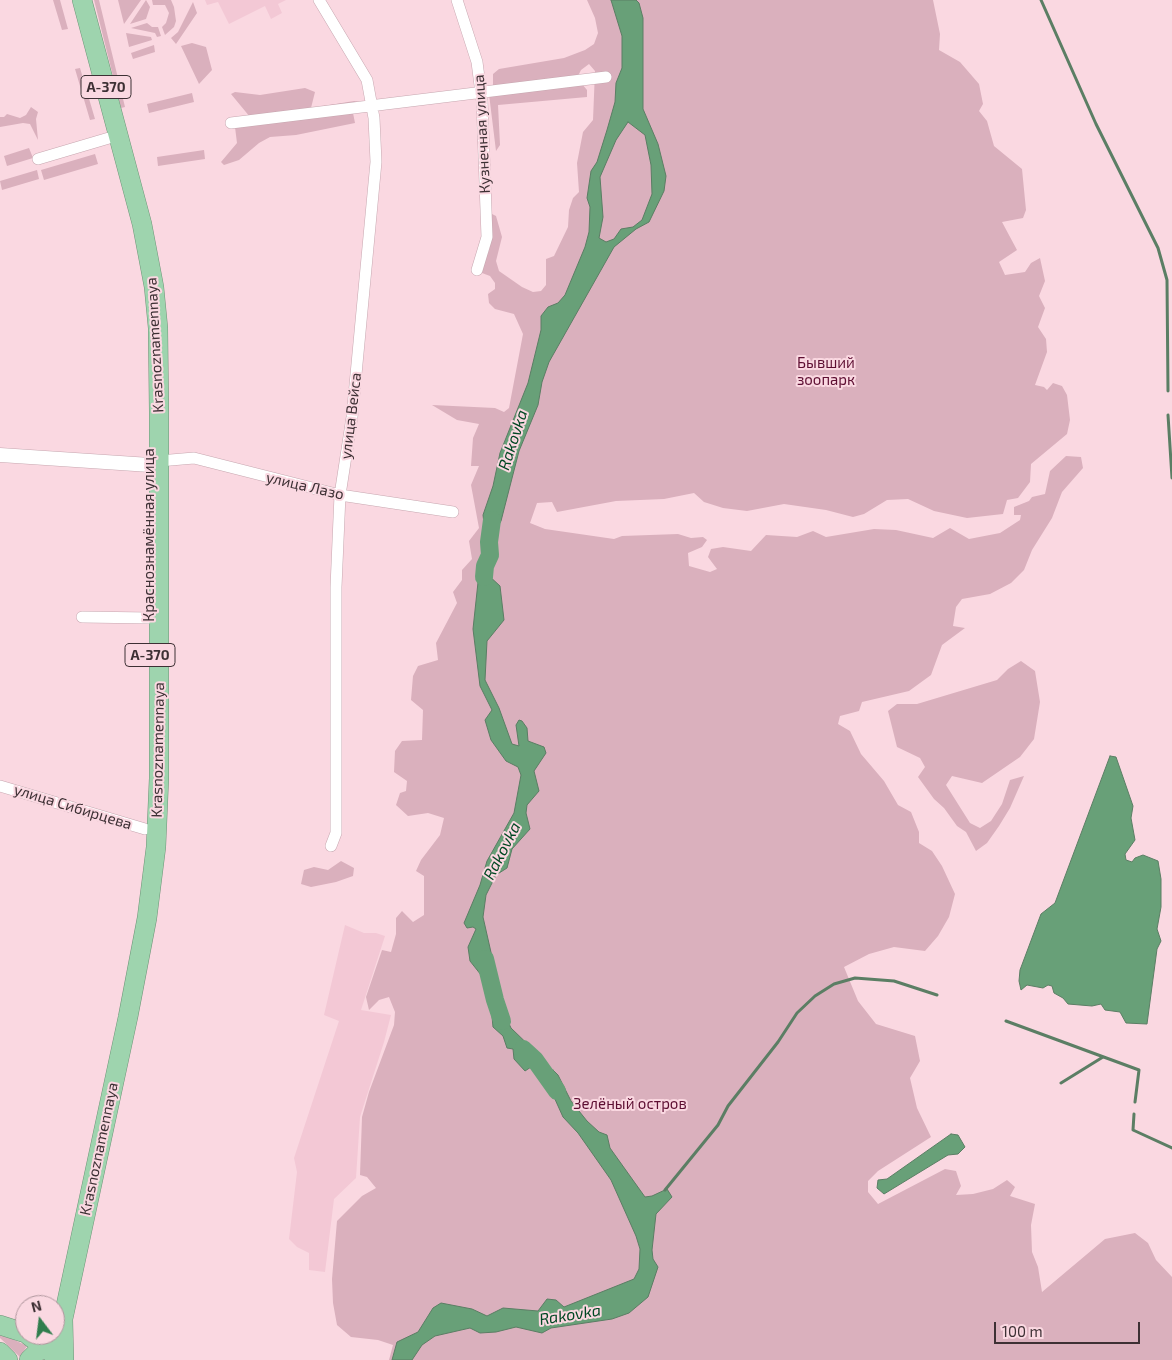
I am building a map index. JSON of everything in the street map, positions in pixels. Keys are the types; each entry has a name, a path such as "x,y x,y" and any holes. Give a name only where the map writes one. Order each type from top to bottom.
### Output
{"highway":[{"name":"А-370","path":"72,0 139,252 153,330"},
{"name":"Krasnoznamennaya","path":"82,0 150,258 153,330 154,576 159,778 151,830"},
{"name":"Краснознамённая улица","path":"62,1360 63,1320 133,993 147,918 151,830 148,787 149,618 154,576"},
{"name":"Краснознамённая улица","path":"58,1295 134,943 151,830"},
{"name":"А-370","path":"0,1325 15,1330"},
{"path":"29,1360 34,1345"},
{"name":"А-370","path":"45,1345 62,1360"},
{"path":"0,1352 8,1360"}],"street":[{"name":"улица Вейса","path":"319,0 367,80 373,106 375,170 352,417 340,495 336,587 336,833 331,846"},
{"name":"Кузнечная улица","path":"457,0 478,62 481,91 487,237 477,270"},
{"path":"231,123 606,77"},
{"path":"38,160 110,138"},
{"name":"улица Лазо","path":"0,455 154,463 194,458 340,495 453,512"},
{"path":"82,617 149,618"},
{"name":"улица Сибирцева","path":"0,786 151,830"}],"shaded area":[{"path":"205,0 286,0 278,4 282,13 271,19 265,6 229,24 218,2 207,5"},
{"path":"345,925 364,933 376,933 385,936 361,1010 391,1015 360,1117 356,1178 334,1199 325,1272 309,1270 309,1253 297,1247 289,1239 297,1172 294,1158 339,1021 324,1015"}],"green space":[{"path":"53,0 60,0 68,29 62,30"},
{"path":"94,0 99,0 125,107 121,108"},
{"path":"118,0 141,0 124,24"},
{"path":"146,0 150,7 146,19 130,24"},
{"path":"152,0 171,0 174,7 176,21 174,27 165,35 162,27 166,23 169,13 165,5 153,5"},
{"name":"Зелёный остров","path":"587,0 933,0 940,34 939,50 960,62 979,84 983,104 979,111 987,121 994,146 1022,169 1026,210 1023,218 1002,222 1017,250 999,262 1005,275 1025,272 1031,263 1040,258 1045,281 1039,296 1045,308 1038,327 1046,339 1047,352 1035,385 1044,387 1047,390 1053,383 1062,386 1067,395 1070,420 1067,434 1031,464 1030,482 1018,498 1007,500 1003,514 967,518 934,511 908,499 887,500 864,514 853,517 826,510 784,504 747,511 723,508 704,502 694,493 664,499 616,501 557,512 552,502 537,503 530,523 545,529 614,539 622,536 678,534 691,538 703,537 707,540 702,547 688,553 689,566 710,572 717,569 708,557 711,549 723,547 751,551 766,535 797,537 813,531 826,537 874,529 896,530 933,538 950,528 969,539 1000,533 1020,520 1021,515 1014,515 1014,507 1029,501 1032,497 1045,494 1050,471 1066,456 1081,457 1083,468 1062,492 1052,518 1032,550 1024,570 1011,583 990,594 962,599 956,607 953,626 965,628 942,645 931,675 909,691 862,702 859,711 840,716 838,724 850,731 861,754 884,781 898,805 911,812 919,832 919,843 932,851 942,866 955,894 949,917 938,936 925,951 894,947 869,954 844,967 858,1001 876,1024 915,1036 920,1061 910,1078 917,1108 931,1137 878,1171 868,1181 868,1192 878,1204 945,1169 956,1171 961,1186 956,1195 973,1194 993,1189 1007,1180 1015,1187 1010,1196 1035,1204 1031,1225 1032,1252 1038,1267 1042,1292 1105,1239 1135,1233 1148,1243 1156,1260 1172,1277 1172,1360 389,1360 393,1345 378,1340 351,1337 337,1325 333,1303 332,1279 337,1221 362,1196 376,1188 367,1177 360,1175 362,1117 369,1092 394,1025 395,1012 389,997 379,1000 369,1010 366,997 382,950 391,952 396,934 396,918 402,911 413,922 424,915 424,876 416,871 421,860 440,835 444,818 428,813 408,816 396,805 400,793 406,791 407,781 394,772 395,751 402,741 422,740 423,710 411,700 413,676 418,666 438,660 436,643 457,603 453,592 462,580 462,570 472,559 469,541 479,528 471,485 479,466 471,466 473,438 479,424 457,420 432,405 495,408 504,412 509,408 523,334 514,314 495,309 489,303 488,294 495,289 495,283 490,276 482,273 484,261 489,251 492,214 496,216 502,237 496,261 499,271 522,287 533,292 541,291 546,285 546,259 554,256 568,227 569,210 573,198 579,192 577,163 583,132 593,120 595,71 589,64 581,70 577,78 587,90 587,97 498,105 500,145 496,151 488,86 493,86 493,74 499,69 564,58 585,50 594,44 598,33 595,18"},
{"path":"193,2 197,13 176,44 171,38 178,32"},
{"path":"147,23 152,27 158,27 161,36 157,37 155,33 131,28"},
{"path":"126,33 151,37 152,40 129,47"},
{"path":"192,43 206,47 212,70 199,84 181,46"},
{"path":"154,45 155,52 133,59 131,53"},
{"path":"80,68 95,119 90,120 75,69"},
{"path":"305,88 315,92 311,108 354,101 359,102 353,113 355,123 296,135 270,137 259,143 239,160 224,165 221,162 237,143 235,127 250,117 231,94 235,92 260,95"},
{"path":"192,93 194,102 149,113 147,104"},
{"path":"31,107 38,112 36,119 38,140 30,124 23,123 0,127 0,117 4,117 7,114 20,118 26,115"},
{"path":"29,148 33,158 7,166 4,156"},
{"path":"204,150 205,159 158,166 157,157"},
{"path":"95,154 98,164 44,180 41,170"},
{"path":"37,170 39,179 2,190 0,181"},
{"path":"1021,661 1035,671 1040,702 1034,739 1020,757 982,783 952,776 946,785 970,823 980,828 991,821 1002,804 1010,780 1024,776 1010,808 999,826 987,843 976,851 966,832 957,826 918,777 925,767 920,758 897,747 888,711 897,704 917,704 997,680 1008,669"},
{"path":"341,861 354,868 353,876 311,887 301,884 304,870 314,867 328,870"},
{"path":"0,1333 15,1340 15,1345 27,1346 20,1357 0,1338"}],"water":[{"path":"611,0 636,0 639,3 643,18 643,109 658,144 666,176 664,191 649,222 636,229 614,247 549,362 542,382 538,405 519,451 501,521 489,542 486,540 483,515 493,486 500,453 528,383 541,330 541,316 548,307 558,303 565,295 585,247 589,232 590,207 587,198 591,171 597,162 615,102 616,83 622,68 622,36","holes":["628,122 645,135 651,165 652,194 642,220 633,227 621,229 614,239 606,242 599,238 603,217 600,177 616,140"]},
{"path":"487,552 493,559 487,574 500,586 504,620 487,641 485,680 499,708 512,744 519,746 516,725 519,720 527,728 528,741 544,747 546,753 534,771 539,791 527,805 526,813 530,829 512,849 507,868 496,875 486,895 483,917 495,970 491,983 485,980 470,961 468,947 476,929 473,927 467,928 464,923 480,885 487,861 514,813 521,775 518,767 506,761 491,740 485,720 492,710 480,686 473,629 479,573 483,558"},
{"path":"1110,756 1116,757 1133,806 1131,818 1135,840 1125,854 1126,860 1132,862 1135,858 1143,855 1158,861 1161,879 1161,907 1157,929 1161,941 1157,949 1147,1024 1126,1023 1120,1012 1105,1010 1101,1004 1092,1006 1068,1004 1063,998 1054,993 1052,986 1048,985 1043,988 1027,985 1021,990 1019,981 1020,970 1041,914 1055,903"},
{"path":"495,1000 500,1004 511,1028 544,1060 539,1066 534,1065 525,1071 514,1059 513,1049 507,1048 503,1036 493,1027 491,1006"},
{"path":"553,1070 558,1075 571,1101 587,1121 599,1132 607,1135 610,1148 645,1197 667,1189 672,1197 656,1214 652,1250 653,1259 658,1267 648,1297 629,1313 612,1319 551,1328 542,1333 516,1327 496,1332 480,1333 470,1328 435,1336 422,1345 412,1360 392,1360 397,1342 418,1332 433,1308 441,1303 472,1309 487,1316 503,1308 538,1311 547,1299 556,1300 564,1307 634,1279 639,1269 640,1249 636,1236 611,1180 578,1133 563,1117 554,1097 543,1083 544,1072"},
{"path":"951,1134 958,1135 965,1147 958,1154 948,1155 884,1194 877,1188 878,1180 887,1179"}],"waterway":[{"path":"1041,0 1096,124 1158,248 1167,280 1168,391"},
{"path":"1168,415 1172,478"},
{"name":"Rakovka","path":"484,577 485,566 490,555 489,542 492,520"},
{"name":"Rakovka","path":"485,959 502,1021"},
{"path":"665,1190 718,1125 728,1106 778,1042 797,1013 815,996 834,984 855,978 894,981 937,995"},
{"path":"1006,1021 1139,1070 1135,1102"},
{"name":"Rakovka","path":"523,1049 535,1060 557,1091"},
{"path":"1061,1083 1103,1057"},
{"path":"1134,1114 1133,1130 1172,1148"}],"park label":[{"name":"Бывший зоопарк","path":"826,372"}]}
